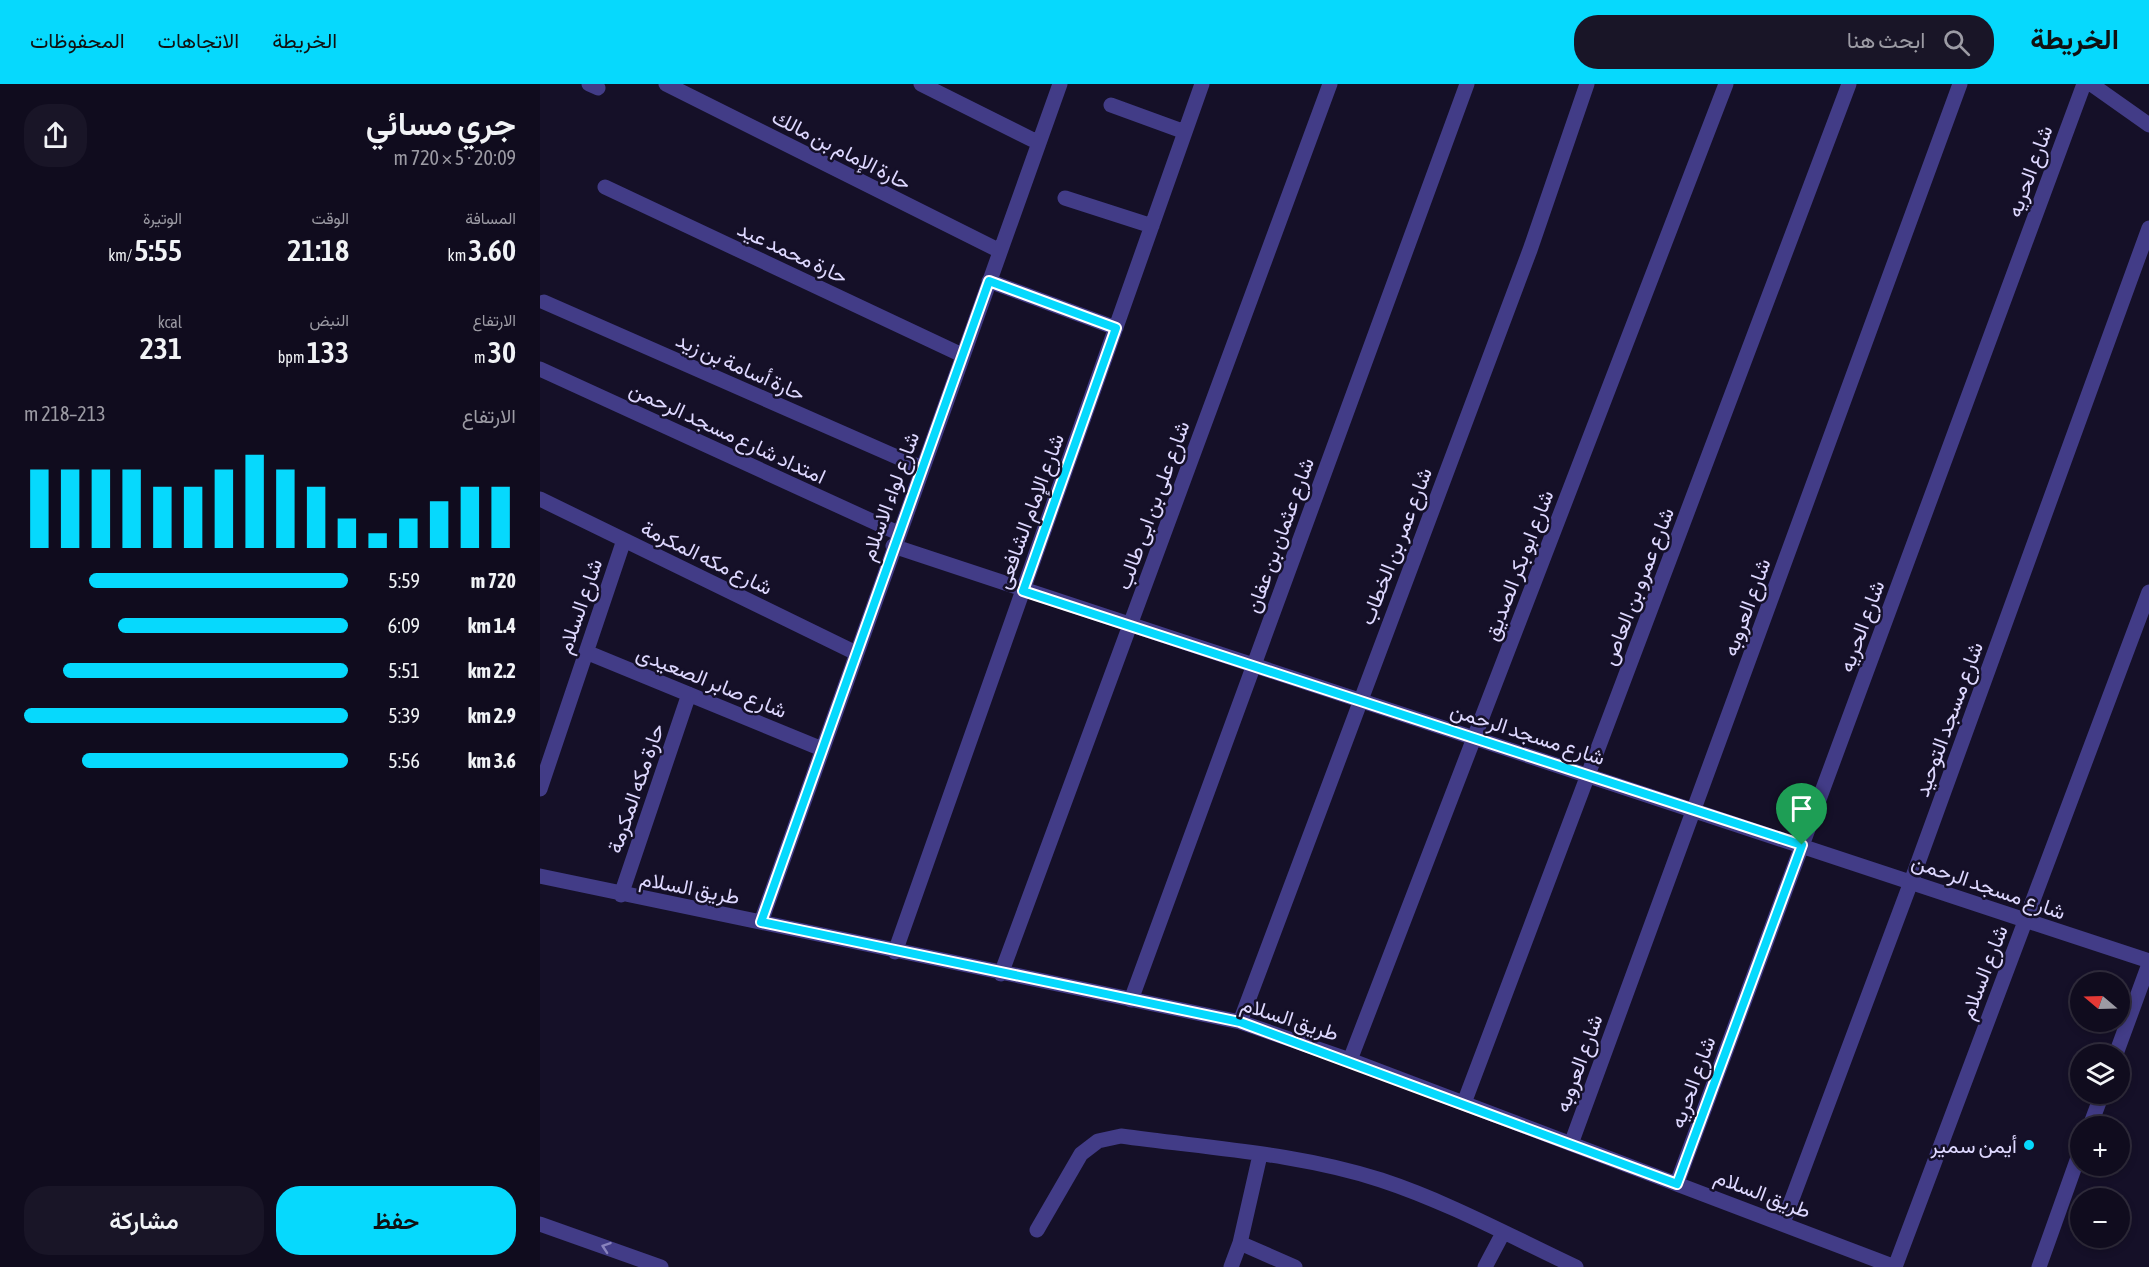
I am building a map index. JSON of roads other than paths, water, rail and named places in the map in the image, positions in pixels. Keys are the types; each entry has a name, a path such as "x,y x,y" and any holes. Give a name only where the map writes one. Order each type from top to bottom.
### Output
{"street":[{"name":"حارة الإمام بن مالك","path":"666,84 1000,251"},
{"path":"921,84 1039,143"},
{"name":"شارع لواء الاسلام","path":"761,922 1060,84"},
{"name":"شارع الإمام الشافعى","path":"895,952 1202,84"},
{"name":"شارع على بن ابى طالب","path":"1001,974 1329,84"},
{"name":"شارع عثمان بن عفان","path":"1131,1000 1467,84"},
{"name":"شارع عمر بن الخطاب","path":"1240,1022 1530,250 1587,84"},
{"name":"شارع ابو بكر الصديق","path":"1350,1060 1726,84"},
{"name":"شارع عمرو بن العاص","path":"1464,1103 1849,84"},
{"name":"شارع العروبه","path":"1571,1144 1960,84"},
{"name":"شارع الحريه","path":"1677,1184 2084,84"},
{"path":"2091,84 2149,125"},
{"path":"1111,105 1185,132"},
{"name":"حارة محمد عيد","path":"605,187 962,355"},
{"path":"1065,198 1152,226"},
{"name":"شارع مسجد التوحيد","path":"1784,1223 2149,228"},
{"path":"989,281 1116,328"},
{"name":"حارة أسامة بن زيد","path":"544,302 922,468"},
{"name":"امتداد شارع مسجد الرحمن","path":"540,369 896,539"},
{"name":"شارع مكه المكرمة","path":"540,499 856,653"},
{"name":"شارع مسجد الرحمن","path":"896,539 1023,591 1694,809 2149,963"},
{"name":"شارع السلام","path":"540,789 624,540"},
{"name":"شارع السلام","path":"1895,1267 2149,591"},
{"name":"شارع صابر الصعيدى","path":"586,652 822,749"},
{"name":"حارة مكه المكرمة","path":"621,895 689,694"},
{"name":"طريق السلام","path":"540,876 621,895 1240,1022 1350,1060 1895,1267"},
{"path":"2120,1044 2149,963"},
{"path":"1037,1230 1081,1154 1098,1141 1121,1136 1317,1163 1380,1180 1421,1195 1576,1267"},
{"path":"1231,1267 1240,1243 1260,1155"},
{"path":"2039,1267 2071,1176"},
{"path":"540,1224 661,1267"},
{"path":"1485,1267 1503,1233"},
{"path":"1240,1243 1295,1267"}],"place":[{"name":"أيمن سمير","path":"2029,1145"}]}
